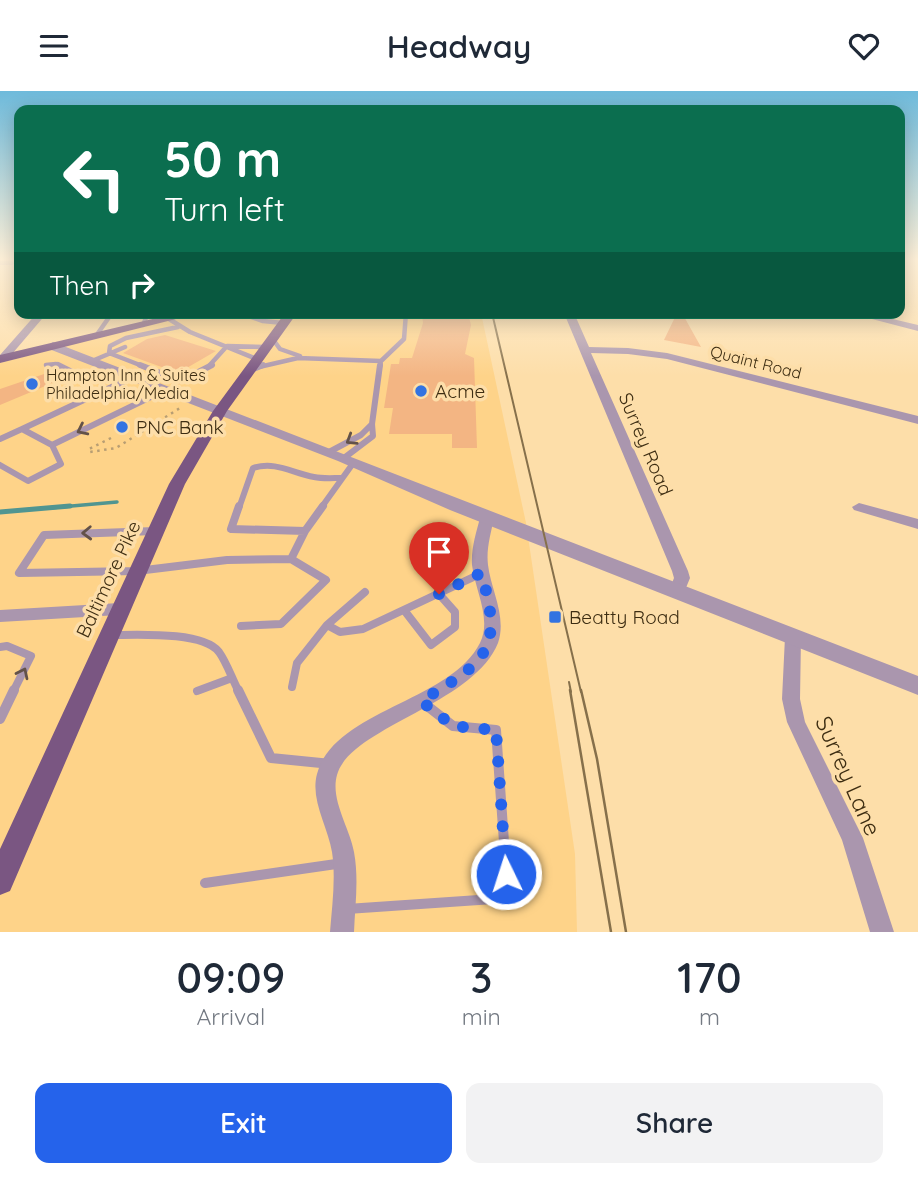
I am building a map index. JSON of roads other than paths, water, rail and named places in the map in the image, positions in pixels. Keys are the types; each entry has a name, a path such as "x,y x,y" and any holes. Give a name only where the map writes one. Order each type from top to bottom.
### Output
{"main road":[{"name":"Baltimore Pike","path":"0,881 177,484 220,411 286,319"},
{"path":"1,359 173,320"}],"street":[{"path":"1,359 37,319"},
{"name":"Surrey Road","path":"571,319 680,571 682,578 677,591"},
{"path":"880,319 918,328"},
{"path":"53,346 92,361 111,361 133,377 165,390 343,457 487,518 918,686"},
{"name":"Quaint Road","path":"584,350 628,351 667,356 918,420"},
{"path":"859,507 918,524"},
{"path":"342,932 343,863 327,796 327,776 331,764 344,747 421,701 481,658 489,645 491,607 481,573 481,549 487,518"},
{"path":"0,616 119,609"},
{"name":"Surrey Lane","path":"793,636 791,699 796,722 852,838 882,932"}],"lane":[{"path":"96,336 108,319"},
{"path":"343,457 373,436 372,424 381,361 404,341 407,333 404,319"},
{"path":"173,320 227,346 242,350 255,365 307,358 381,361"},
{"path":"133,341 146,324"},
{"path":"111,361 110,346 146,324"},
{"path":"111,361 181,381 212,365 227,346 269,343 307,358"},
{"path":"46,365 56,365 88,380 111,361 122,347"},
{"path":"0,439 133,377"},
{"path":"52,445 165,390"},
{"path":"291,559 305,531 342,478 343,457 352,440 372,424"},
{"path":"0,465 28,481 61,464 52,445 22,429"},
{"path":"305,531 231,529 253,468 262,464 276,464 314,478 342,478"},
{"path":"155,531 44,535 19,573 137,571 228,560 291,559 326,580 281,624 240,626"},
{"path":"327,625 340,632 363,629 481,573"},
{"path":"292,687 297,663 327,625 365,592"},
{"path":"404,610 431,645 455,627 455,612 439,594"},
{"path":"108,635 160,635 205,643 218,650 271,758 331,764"},
{"path":"0,647 7,646 31,656 0,719"},
{"path":"197,691 232,678"},
{"path":"343,910 508,898 496,730 453,726 421,701"},
{"path":"205,883 343,863"}],"waterway":[{"path":"49,508 117,502"},
{"path":"0,512 70,506"}],"tram line":[{"path":"493,319 581,692"},
{"path":"569,682 571,692"},
{"path":"570,690 611,932"},
{"path":"581,690 597,759 626,932"}],"place":[{"name":"Hampton Inn & Suites Philadelphia/Media","path":"32,384"},
{"name":"Acme","path":"421,391"},
{"name":"PNC Bank","path":"122,427"},
{"name":"Beatty Road","path":"555,617"}]}
